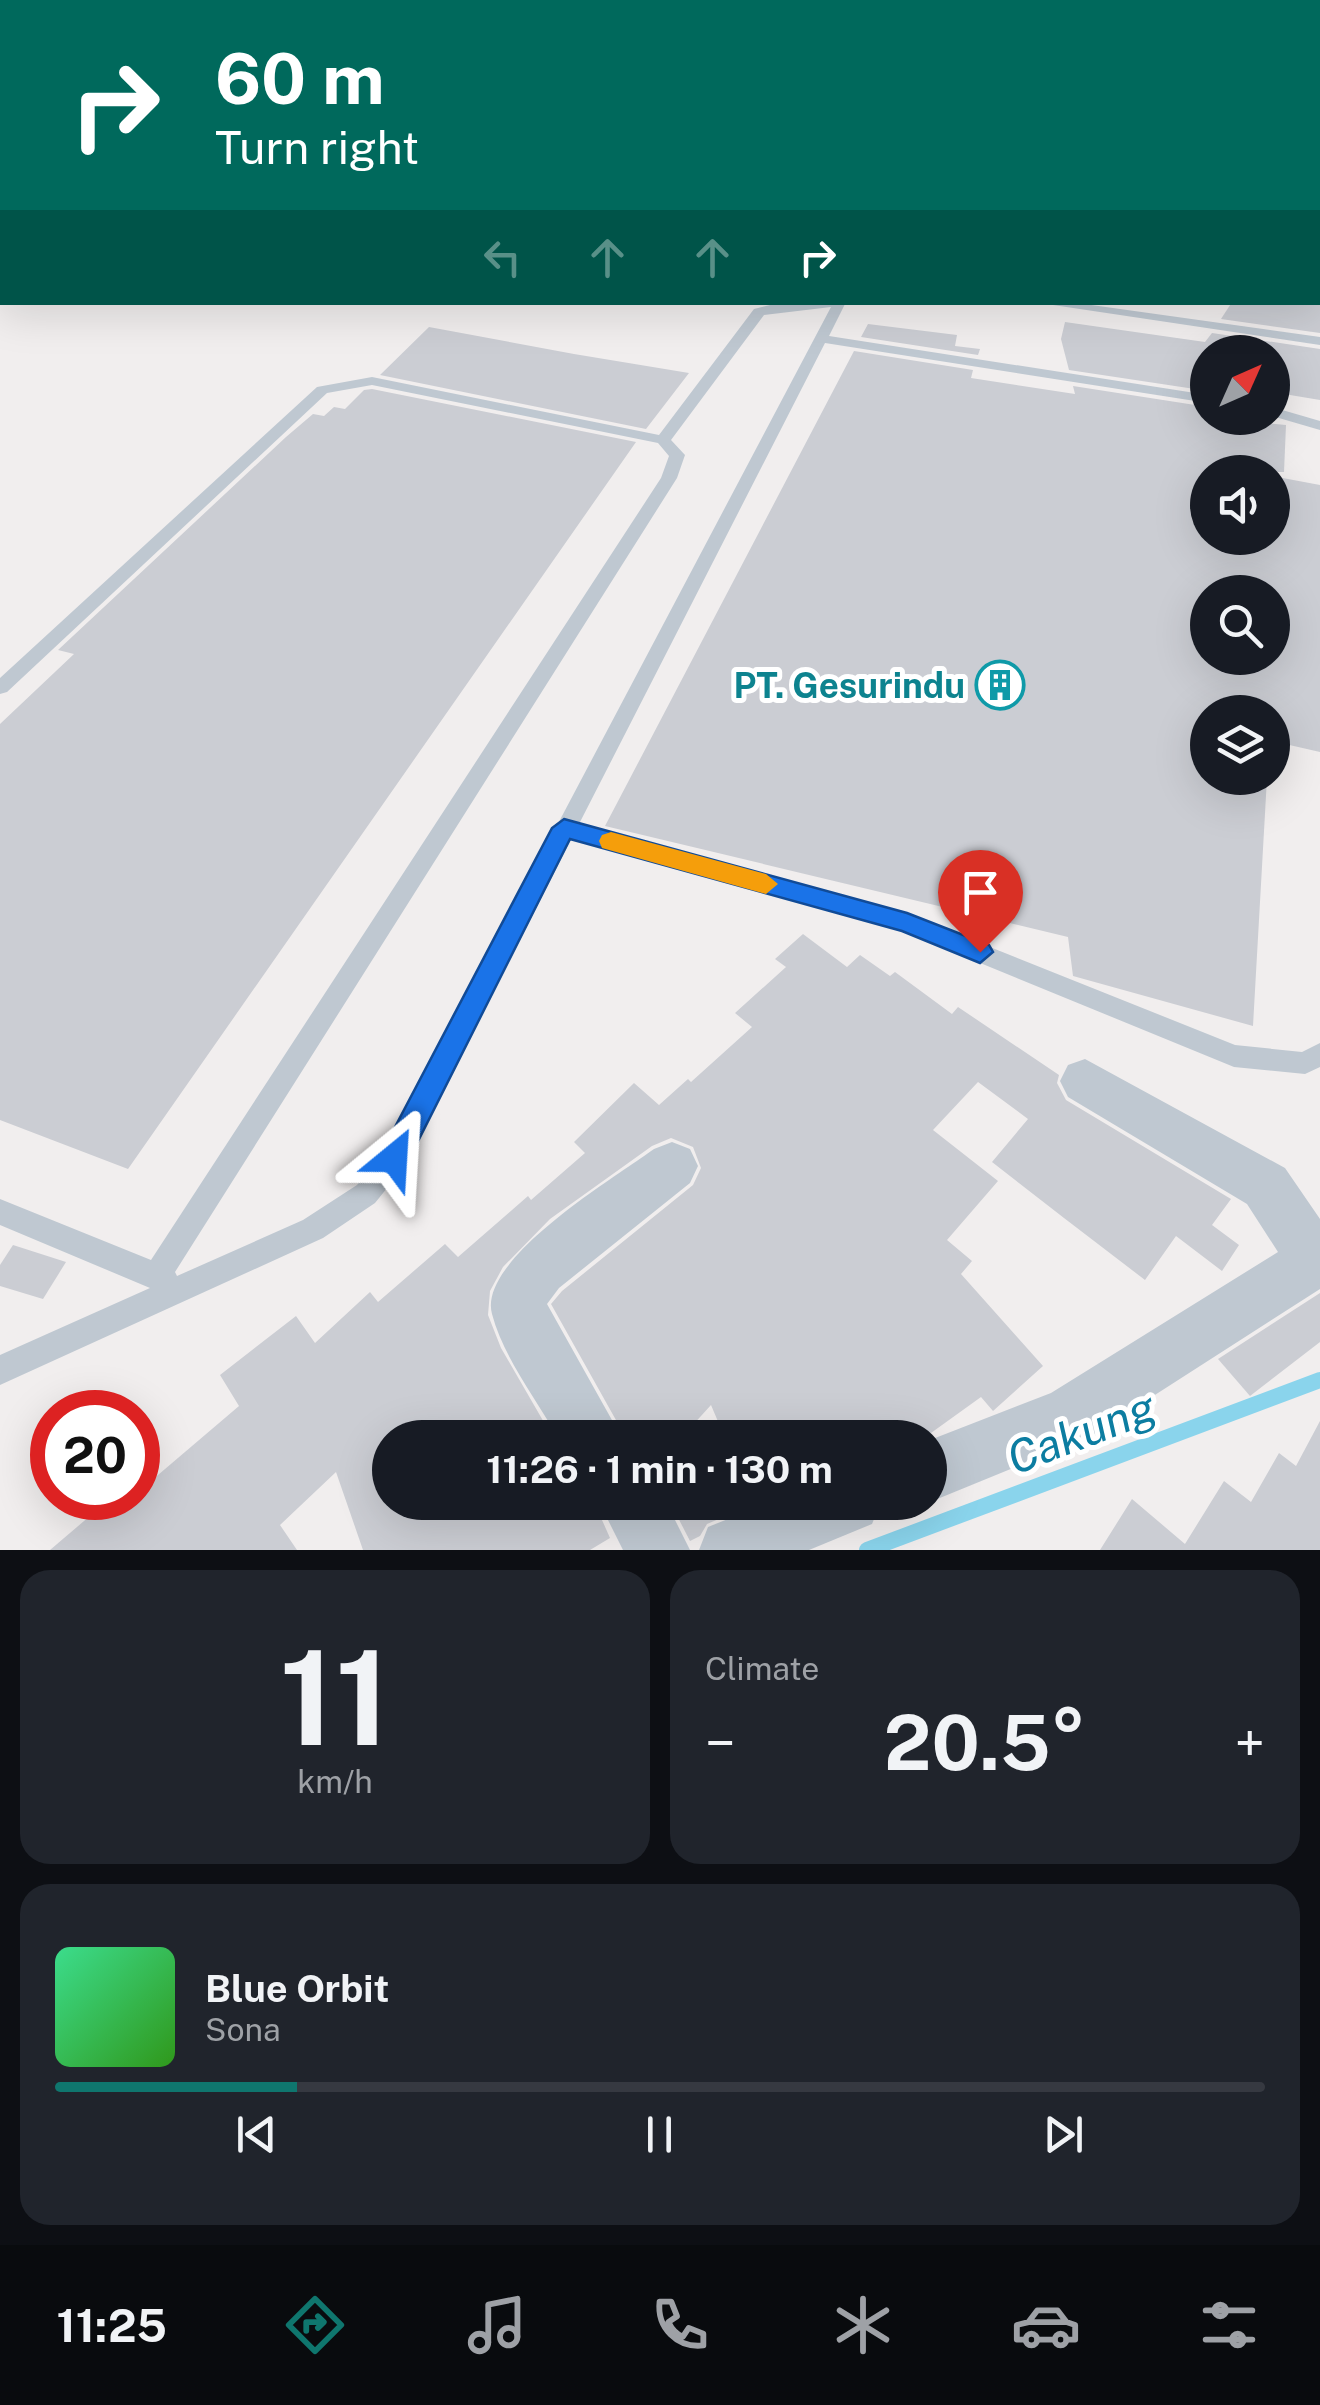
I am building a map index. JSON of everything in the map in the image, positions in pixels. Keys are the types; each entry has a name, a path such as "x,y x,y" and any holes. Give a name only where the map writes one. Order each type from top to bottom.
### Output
{"street":[{"path":"947,1463 1070,1415 1317,1258 1266,1186 1084,1081"},
{"path":"582,1420 519,1312 519,1296 539,1270 672,1166"},
{"path":"640,1520 658,1550"},
{"path":"731,1550 805,1520"}],"lane":[{"path":"663,440 759,312 809,305"},
{"path":"0,1370 312,1229 366,1194 394,1158 839,305"},
{"path":"1060,305 1320,342"},
{"path":"825,338 1190,395"},
{"path":"0,688 322,390 372,381 663,440 677,455 669,478 156,1277"},
{"path":"1290,417 1320,426"},
{"path":"564,828 907,923 1234,1056 1305,1063 1320,1054"},
{"path":"0,1212 185,1288"}],"building":[{"path":"1230,305 1320,305 1320,333 1221,319"},
{"path":"1065,322 1190,340 1190,388 1069,370 1061,339"},
{"path":"868,324 957,335 955,346 980,349 978,355 861,337"},
{"path":"429,327 689,373 646,429 380,375"},
{"path":"1290,345 1320,349 1320,400 1290,395"},
{"name":"PT. Gesurindu","path":"854,351 973,370 971,378 1075,394 1073,386 1190,404 1190,435 1286,435 1285,455 1190,455 1190,555 1290,555 1290,479 1320,485 1320,752 1290,745 1290,695 1190,695 1190,795 1266,795 1253,1026 1073,976 1068,937 605,826"},
{"path":"364,390 636,442 128,1169 0,1120 0,724 74,654 58,650 286,437 313,414 324,416 334,407 345,409"},
{"path":"803,934 847,967 860,955 890,976 895,972 952,1014 958,1007 1059,1075 1057,1083 1066,1100 1231,1199 1212,1225 1239,1245 1222,1271 1176,1236 1145,1280 1064,1218 992,1162 1028,1119 978,1082 933,1130 998,1181 947,1240 972,1261 961,1274 1043,1366 993,1411 981,1397 947,1421 717,1420 711,1405 697,1420 616,1420 551,1304 693,1185 701,1168 693,1147 671,1138 652,1146 550,1219 503,1267 490,1291 488,1315 501,1348 543,1420 372,1420 372,1520 602,1520 610,1538 590,1550 363,1550 336,1472 280,1525 297,1550 50,1550 85,1520 160,1520 160,1473 239,1406 220,1375 296,1316 315,1343 370,1292 378,1302 445,1244 458,1257 585,1153 574,1142 634,1083 659,1105 752,1027 735,1013 786,967 775,959"},
{"path":"13,1245 66,1262 43,1299 0,1286 0,1265"},
{"path":"1320,1293 1320,1342 1250,1396 1218,1359"},
{"path":"1320,1421 1320,1550 1100,1550 1132,1499 1185,1544 1224,1481 1251,1502 1279,1453 1296,1466"},
{"path":"679,1520 716,1520 707,1524 700,1536 690,1541"}],"waterway":[{"name":"Cakung","path":"867,1550 1320,1380"}],"slow traffic":[{"path":"611,841 766,884"}],"place":[{"name":"PT. Gesurindu","path":"1000,685"}],"route":[{"path":"394,1158 564,828 907,923 980,952"}]}
